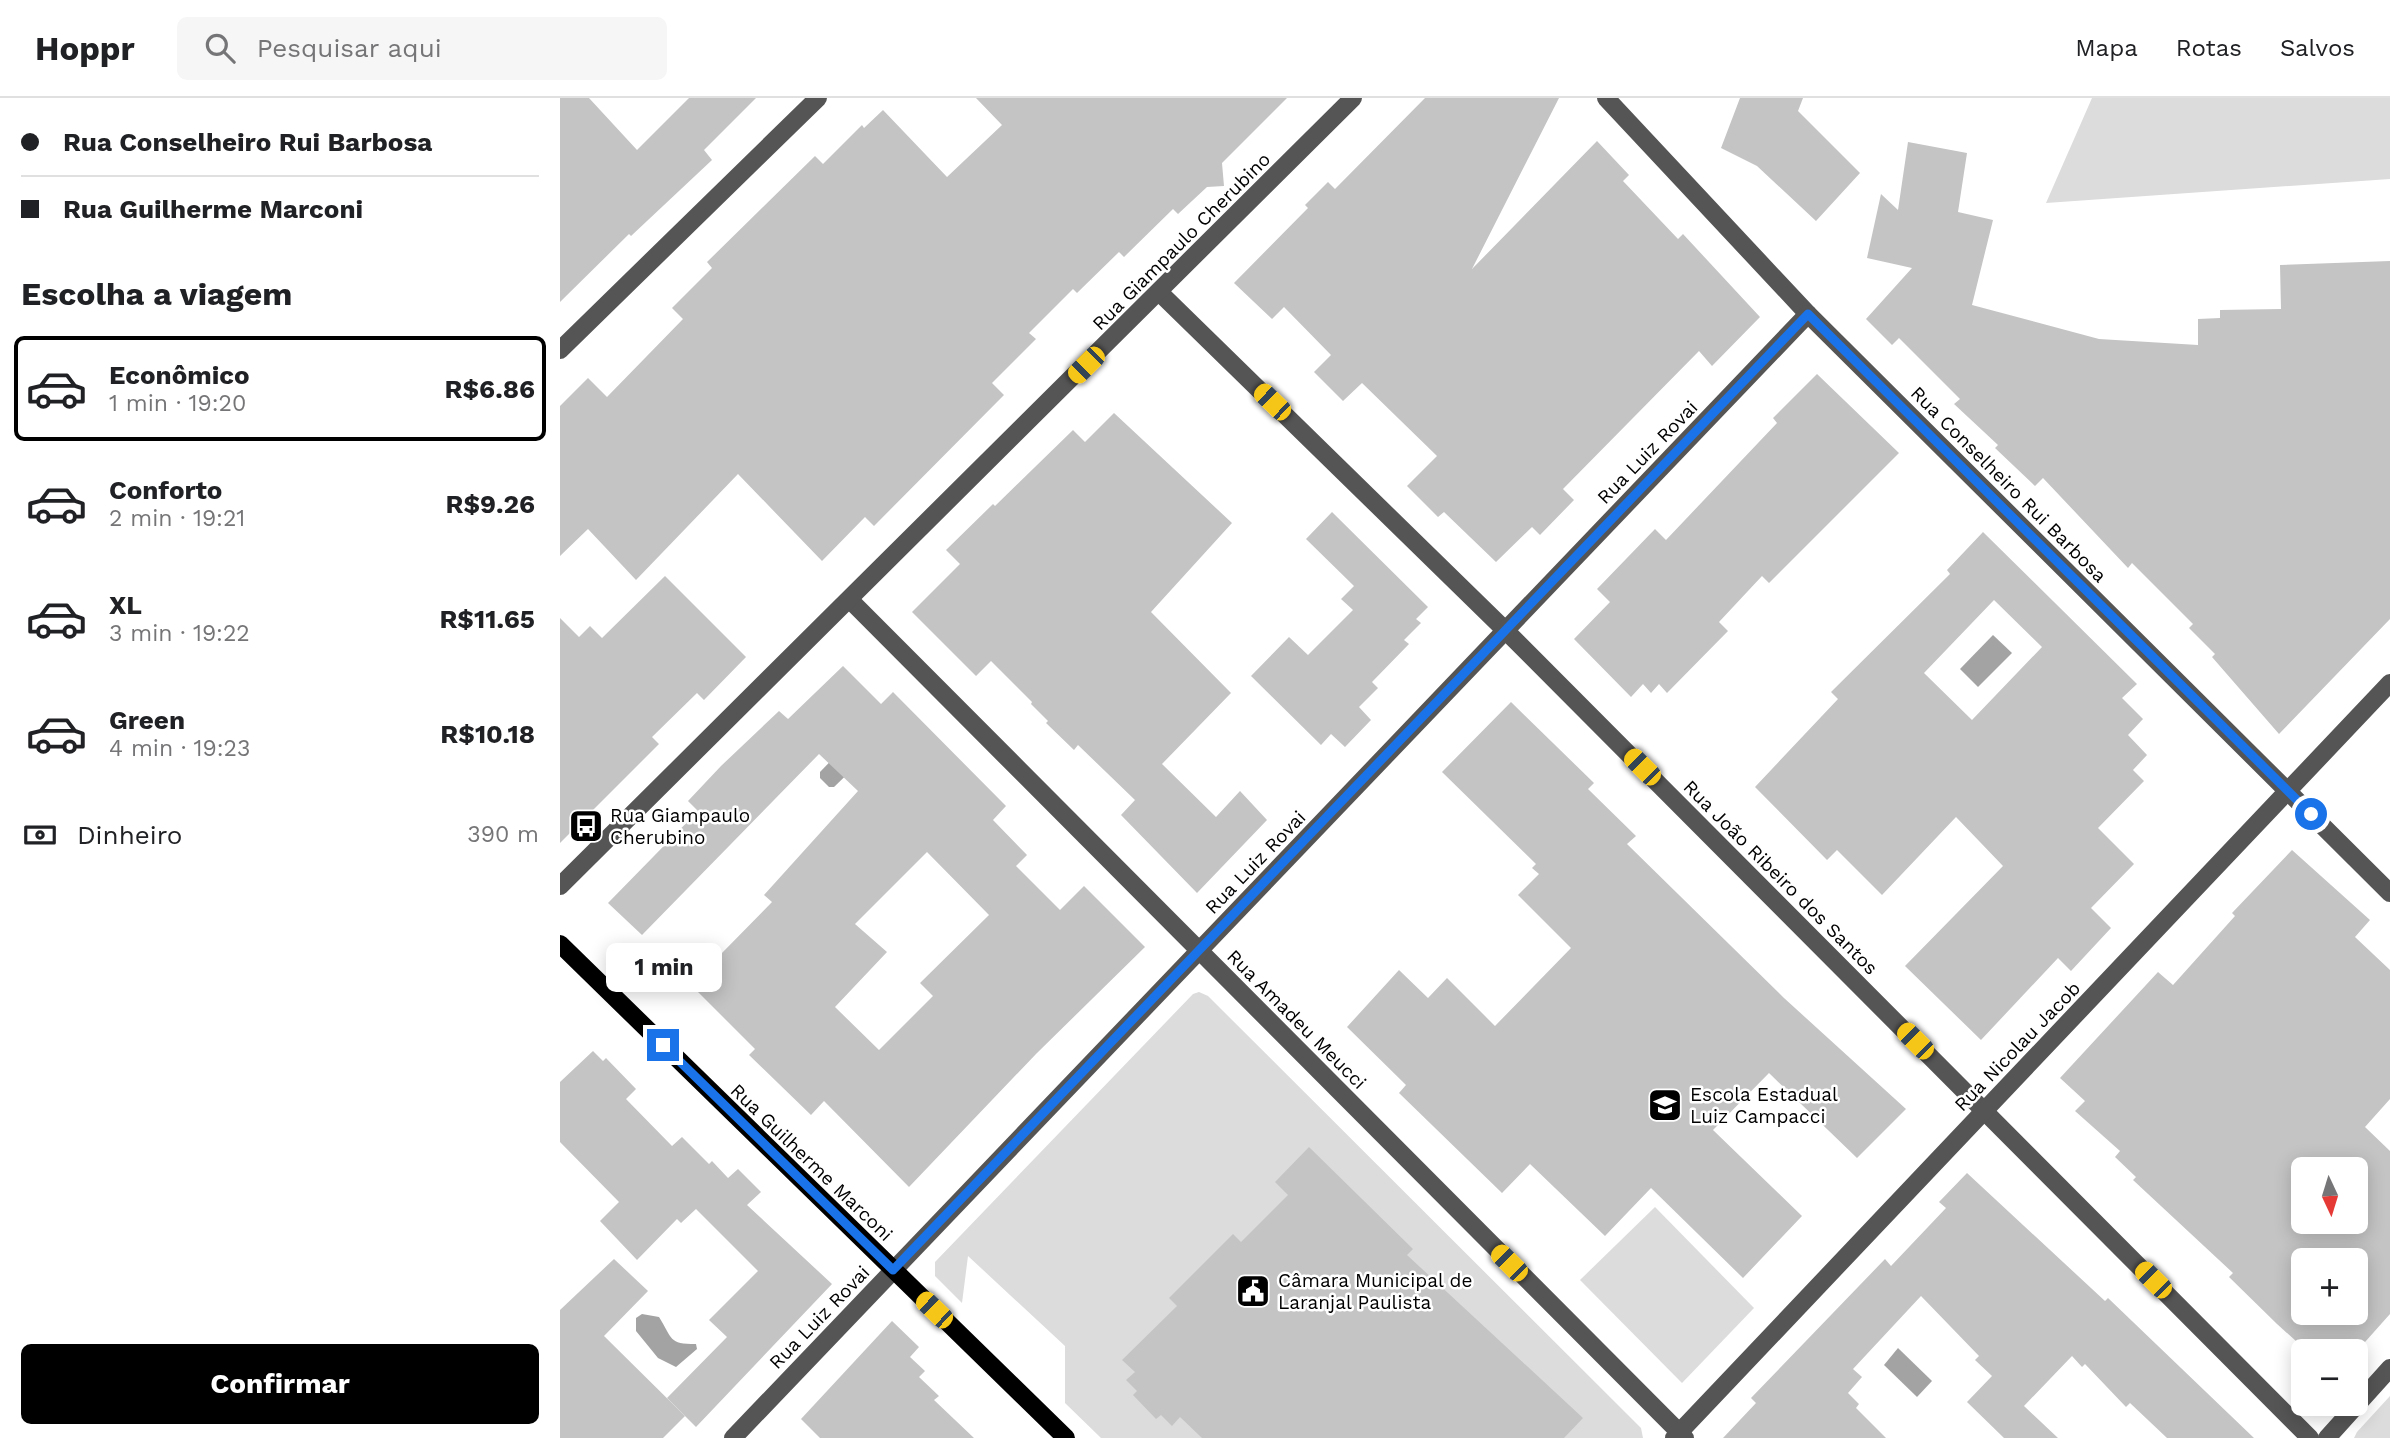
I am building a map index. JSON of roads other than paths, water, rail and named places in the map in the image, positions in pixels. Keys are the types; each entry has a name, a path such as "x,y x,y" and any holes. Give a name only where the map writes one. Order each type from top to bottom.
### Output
{"main road":[{"name":"Rua Guilherme Marconi","path":"560,944 1066,1438"}],"street":[{"path":"560,350 818,98"},
{"name":"Rua Giampaulo Cherubino","path":"560,886 1353,98"},
{"name":"Rua Conselheiro Rui Barbosa","path":"1606,98 1808,314 2390,893"},
{"name":"Rua João Ribeiro dos Santos","path":"1159,292 1505,630 2309,1438"},
{"name":"Rua Luiz Rovai","path":"733,1438 1808,314"},
{"name":"Rua Amadeu Meucci","path":"849,600 1679,1436"},
{"name":"Rua Nicolau Jacob","path":"1679,1436 2390,683"},
{"path":"2327,1438 2390,1368"}],"place":[{"name":"Rua Giampaulo Cherubino","path":"586,826"},
{"name":"Escola Estadual Luiz Campacci","path":"1665,1105"},
{"name":"Câmara Municipal de Laranjal Paulista","path":"1253,1291"}]}
